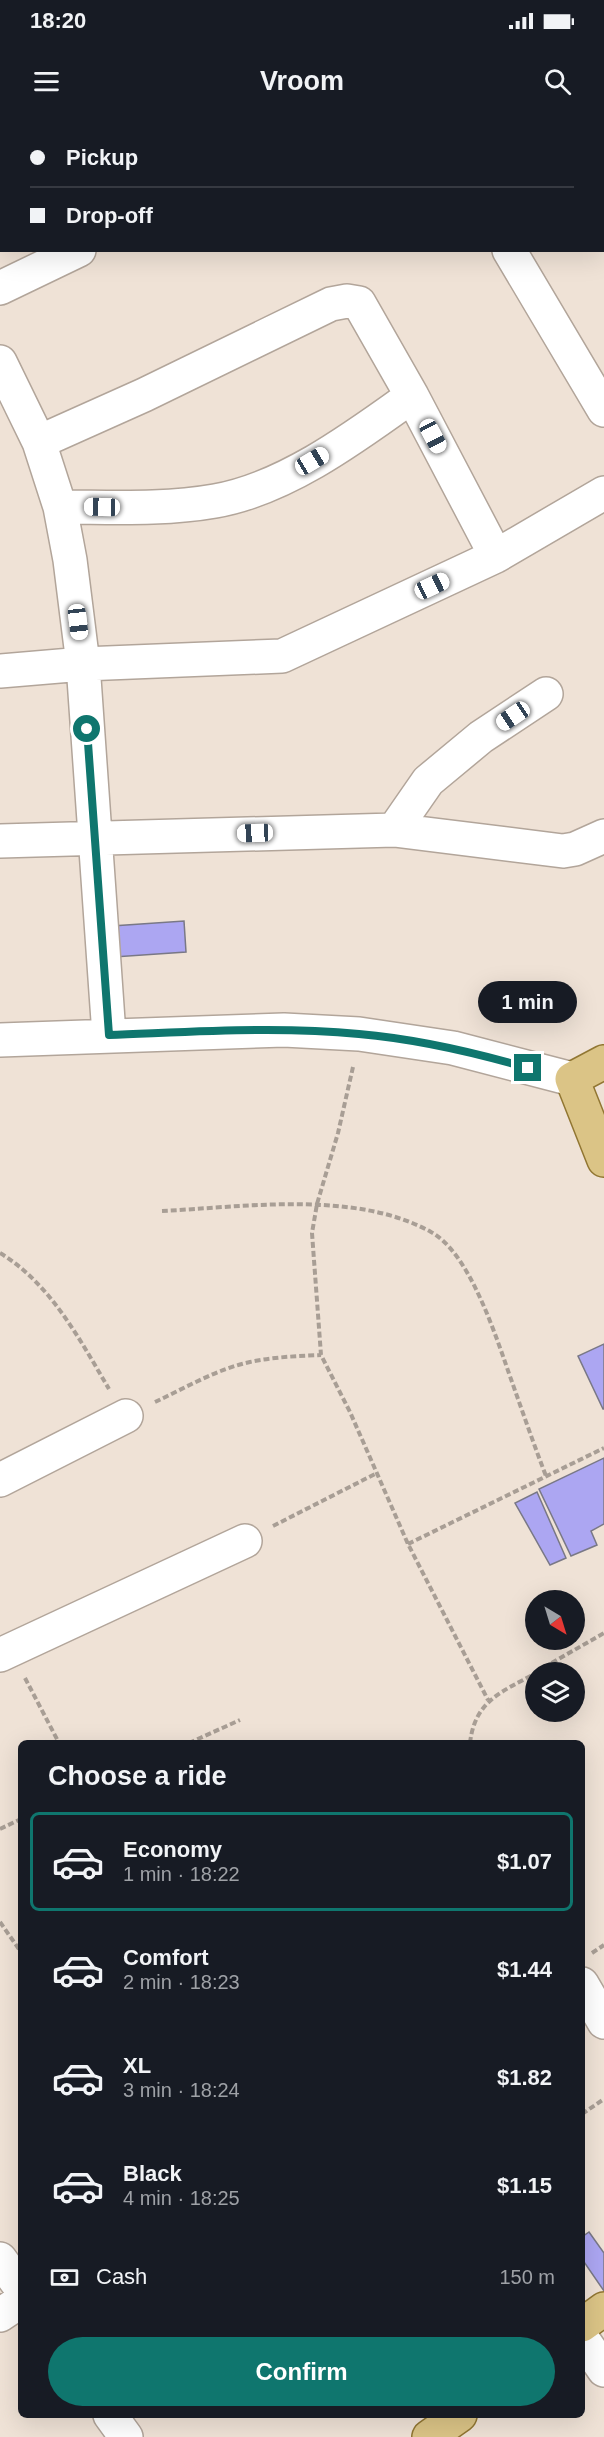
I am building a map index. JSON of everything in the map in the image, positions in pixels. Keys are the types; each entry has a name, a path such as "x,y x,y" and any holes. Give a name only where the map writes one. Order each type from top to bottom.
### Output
{"main road":[{"path":"604,1062 572,1079 604,1160"},
{"path":"585,2323 604,2309"}],"street":[{"path":"0,288 75,252"},
{"path":"510,252 604,410"},
{"path":"39,442 144,395 331,304 347,301 359,303 412,396 496,556"},
{"path":"0,362 39,442 60,507 70,560 83,664 93,838 109,1035"},
{"path":"60,507 169,507 216,501 259,489 294,472 365,430 412,396"},
{"path":"0,671 83,664 282,656 496,556 604,493"},
{"path":"393,830 428,781 481,737 546,694"},
{"path":"0,841 393,830 563,851 575,849 604,836"},
{"path":"0,1040 284,1030 360,1034 453,1048 572,1079"},
{"path":"0,1480 126,1416"},
{"path":"4,1644 245,1541"},
{"path":"585,1989 604,2022"},
{"path":"0,2259 18,2284"},
{"path":"0,2315 18,2303"},
{"path":"585,2342 604,2370"},
{"path":"112,2418 126,2437"}],"path":[{"path":"360,1034 338,1133 317,1204 312,1233 321,1355 350,1412 408,1544 488,1700"},
{"path":"162,1211 317,1204 389,1215 432,1232 455,1254 484,1302 546,1476"},
{"path":"0,1253 34,1280 62,1313 126,1416 219,1372 248,1362 321,1355"},
{"path":"408,1544 604,1448"},
{"path":"245,1541 376,1473"},
{"path":"555,1662 604,1633"},
{"path":"4,1644 57,1740"},
{"path":"471,1740 476,1716 488,1700 525,1679"},
{"path":"196,1740 240,1720"},
{"path":"0,1828 18,1820"},
{"path":"0,1922 18,1948"},
{"path":"585,2112 604,2099"}],"building":[{"path":"184,921 186,952 114,957 112,926"},
{"path":"604,1344 604,1409 603,1409 578,1356"},
{"path":"604,1458 604,1524 591,1531 597,1545 571,1556 539,1489"},
{"path":"537,1492 566,1558 550,1565 515,1503"},
{"path":"589,2232 604,2253 604,2291 585,2263 585,2235"}],"route":[{"path":"87,729 93,838 109,1035 284,1030 360,1034 453,1048 528,1068"}]}
